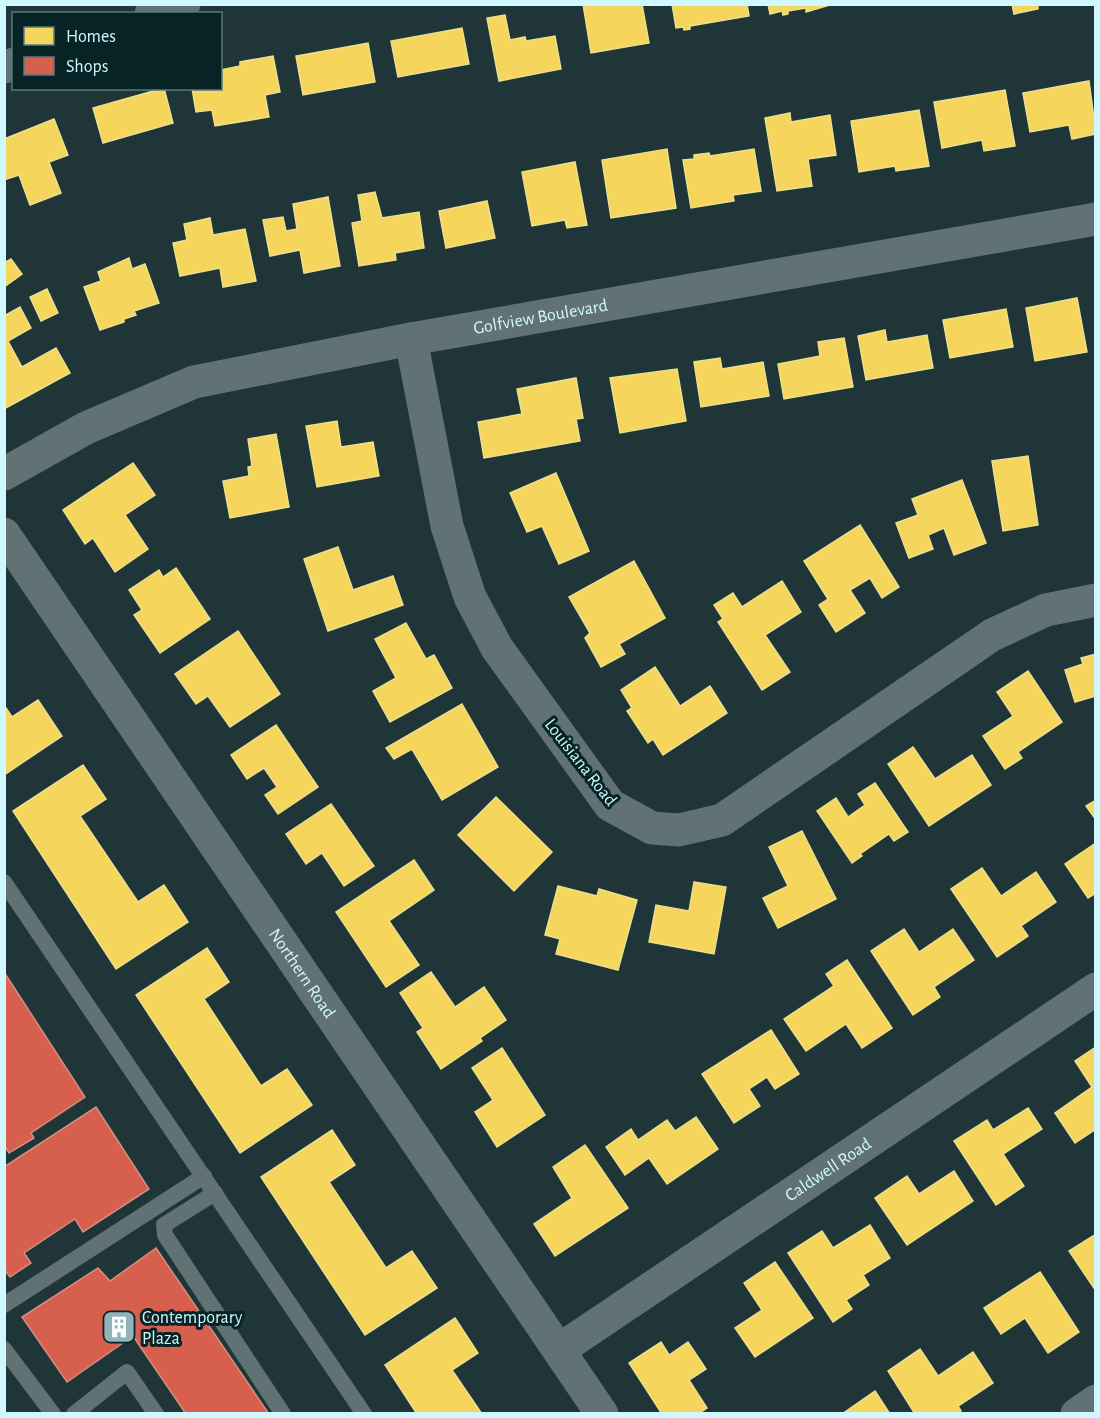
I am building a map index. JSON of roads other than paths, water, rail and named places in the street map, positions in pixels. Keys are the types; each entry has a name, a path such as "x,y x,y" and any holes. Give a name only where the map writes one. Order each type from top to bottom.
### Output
{"street":[{"path":"158,12 184,4"},
{"name":"Golfview Boulevard","path":"4,474 86,428 194,382 411,339 1095,219"},
{"name":"Louisiana Road","path":"411,339 447,526 470,597 497,648 610,806 652,828 679,830 722,820 992,635 1046,610 1095,600"},
{"name":"Northern Road","path":"4,534 602,1413"},
{"name":"Caldwell Road","path":"560,1350 1095,989"},
{"path":"1077,1413 1095,1401"}],"lane":[{"path":"4,882 364,1413"},
{"path":"4,1305 204,1176"},
{"path":"215,1193 164,1224 165,1234 283,1413"},
{"path":"4,1349 53,1413"},
{"path":"74,1413 127,1372 156,1413"}],"place":[{"name":"Contemporary Plaza","path":"119,1327"}]}
